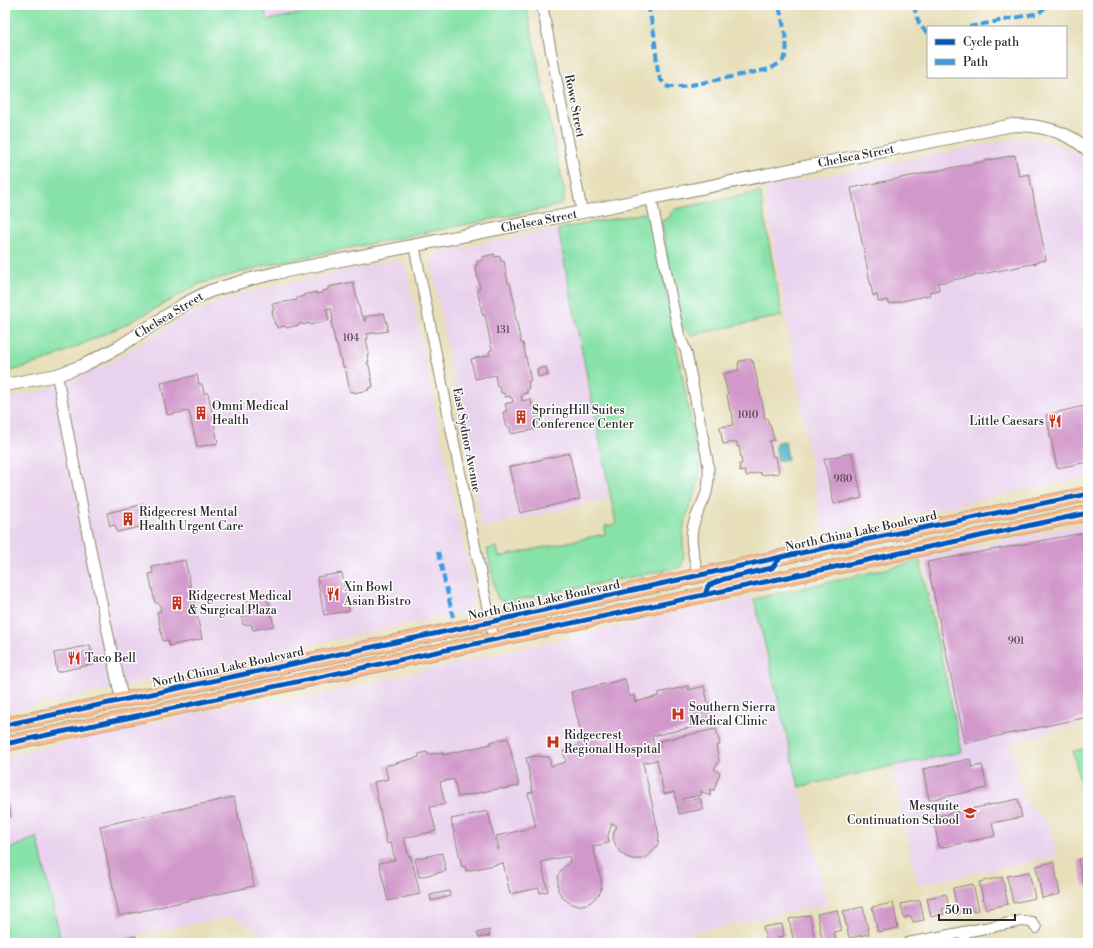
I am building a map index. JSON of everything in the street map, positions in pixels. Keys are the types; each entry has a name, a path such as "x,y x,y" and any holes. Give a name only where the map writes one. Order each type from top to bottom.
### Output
{"main road":[{"name":"North China Lake Boulevard","path":"5,726 490,622 781,557 1088,494"},
{"path":"5,744 1088,513"},
{"path":"705,595 708,586 712,584 724,579 772,568 781,557"}],"street":[{"name":"Rowe Street","path":"542,5 582,212"},
{"name":"Chelsea Street","path":"5,385 57,375 95,360 119,347 184,304 210,291 276,273 1013,125 1031,125 1070,137 1088,150"},
{"path":"651,198 679,335 686,351 708,463 709,478 706,494 695,519 692,532 693,551 698,576"},
{"name":"East Sydnor Avenue","path":"414,245 494,640"},
{"path":"57,375 122,700"},
{"path":"908,943 1021,920 1032,922 1036,928"},
{"path":"963,932 966,943"}],"shaded area":[{"path":"264,5 348,5 267,20"},
{"path":"1018,138 1045,140 1076,153 1088,163 1088,270 1085,280 1082,316 1088,365 1088,477 823,533 764,188"},
{"path":"558,229 610,498 482,528 431,263 436,253"},
{"path":"394,260 406,267 475,601 463,612 5,712 5,399 38,392 105,366 187,315 242,293"},
{"path":"1088,523 1088,722 1011,743 1023,800 1051,826 1057,856 918,885 892,766 962,751 923,558"},
{"name":"Ridgecrest Regional Hospital","path":"752,597 828,904 654,941 655,943 278,943 232,916 98,943 5,943 5,756 242,703 308,697"}],"green space":[{"path":"5,5 264,5 267,20 348,5 526,5 565,194 563,202 557,206 275,263 199,284 127,324 47,360 5,373"},
{"path":"760,192 782,316 691,335 680,324 661,221 669,218 675,209"},
{"path":"644,213 652,221 700,467 698,484 684,525 684,555 681,567 507,602 502,601 497,598 487,549 497,547 499,557 605,534 605,526 616,524 558,229"},
{"path":"920,561 962,752 799,787 754,599"},
{"path":"1088,748 1088,793 1083,794 1073,751"},
{"path":"37,837 61,941 53,943 5,943 5,851"}],"water":[{"path":"785,441 788,459 778,461 775,445 777,442"}],"building":[{"path":"1015,155 1019,176 1029,174 1046,260 938,283 939,290 929,292 930,295 889,304 888,300 878,302 877,295 873,296 851,188"},
{"path":"494,254 495,257 500,256 501,261 504,261 508,283 510,283 516,309 514,310 521,343 523,343 531,381 528,381 529,388 527,389 527,393 522,394 523,395 521,396 522,401 531,399 532,407 536,406 539,423 535,424 537,429 511,434 510,427 507,427 503,412 507,411 505,404 513,402 512,398 510,398 510,396 505,397 504,393 501,393 500,387 497,387 495,375 475,379 471,359 490,355 489,351 492,350 485,315 483,316 477,289 480,288 475,265 478,265 477,261 483,260 482,257"},
{"path":"353,282 361,315 363,316 364,321 366,320 365,317 384,313 388,327 388,331 367,334 368,339 366,339 369,354 367,355 369,362 367,362 369,365 373,387 368,388 369,390 354,393 354,391 350,392 345,367 343,367 336,345 331,322 333,322 333,317 331,308 326,309 329,320 310,325 310,323 303,325 302,323 300,325 286,328 285,326 277,328 272,311 274,310 272,304 297,300 297,298 304,296 303,295 316,292 316,294 322,293 322,291 328,290 328,287"},
{"path":"751,359 751,361 753,361 764,411 764,418 767,418 770,424 774,440 769,441 773,457 776,456 779,473 761,475 760,472 746,476 745,471 740,472 739,464 742,464 737,442 723,444 720,427 733,425 733,418 732,411 730,411 723,374 739,370 739,361"},
{"path":"546,367 548,375 538,377 537,369"},
{"name":"Omni Medical Health","path":"197,375 199,384 202,384 204,393 208,393 218,443 197,447 189,411 167,415 161,383"},
{"path":"1088,405 1088,462 1057,468 1046,415"},
{"path":"569,453 580,499 520,513 509,467"},
{"path":"852,453 862,498 834,504 824,459"},
{"name":"Ridgecrest Mental Health Urgent Care","path":"144,504 149,525 117,532 115,525 110,526 107,513"},
{"path":"1088,532 1088,717 965,743 927,562"},
{"name":"Ridgecrest Medical & Surgical Plaza","path":"185,560 202,639 169,646 168,640 163,641 157,612 161,611 159,603 155,603 149,574 153,573 152,567"},
{"name":"Xin Bowl Asian Bistro","path":"342,573 349,611 324,615 317,577"},
{"path":"267,596 274,626 253,630 251,624 243,625 242,617 249,615 246,601"},
{"name":"Taco Bell","path":"90,645 94,664 57,672 54,653"},
{"path":"625,679 629,696 634,695 635,702 658,696 658,693 688,686 689,690 704,686 713,723 652,736 654,748 660,747 659,741 716,729 720,745 716,746 719,761 714,769 720,773 714,790 710,789 710,796 701,791 701,795 683,799 684,802 700,798 703,809 679,814 674,792 664,794 657,760 643,763 659,835 658,843 649,855 642,859 626,857 616,846 613,838 617,826 612,823 608,836 609,843 593,846 602,885 600,893 591,902 583,905 574,905 567,901 562,897 558,890 558,876 561,870 570,862 569,856 541,862 548,891 540,893 539,888 510,894 503,863 466,871 465,866 462,867 451,819 488,811 497,850 499,849 496,836 536,827 528,793 533,792 526,758 535,756 549,757 551,766 566,762 563,751 575,748 581,740 581,733 571,692"},
{"path":"508,738 519,786 458,797 454,779 440,782 445,804 430,807 436,831 404,838 409,857 411,856 420,894 388,901 379,863 395,860 391,843 387,844 374,782 388,779 385,766 419,757 419,754 427,752 428,754 443,753 443,755 491,744 490,742"},
{"path":"970,759 972,767 982,765 987,788 929,800 923,769"},
{"path":"5,793 11,817 5,819"},
{"path":"234,797 254,886 119,916 100,826"},
{"path":"1018,799 1022,817 992,823 995,836 939,848 933,817"},
{"path":"442,853 446,871 419,877 415,859"},
{"path":"1088,858 1087,889 1087,886 1084,886 1078,860"},
{"path":"1054,862 1060,894 1042,898 1036,866"},
{"path":"1029,872 1035,898 1013,903 1007,876"},
{"path":"1002,877 1008,904 986,909 979,882"},
{"path":"973,884 979,910 958,914 953,888"},
{"path":"449,891 450,896 431,901 430,895"},
{"path":"946,894 949,907 942,909 944,914 931,917 927,898"},
{"path":"920,900 924,920 913,922 911,916 904,918 901,904"},
{"path":"893,903 898,928 878,932 872,907"},
{"path":"863,907 869,934 849,938 843,911"},
{"path":"837,910 842,930 834,932 836,941 823,943 817,914"},
{"path":"810,915 815,941 794,943 789,919"},
{"path":"782,924 784,936 778,937 779,943 767,943 763,927"},
{"path":"489,930 490,936 479,938 477,933"},
{"path":"136,936 138,943 114,943 113,941"}],"marked path":[{"path":"648,5 654,33 658,73 660,79 668,87 681,87 770,69 780,63 785,55 786,42 779,5"},
{"path":"914,5 920,24 927,32"},
{"path":"974,26 1039,13 1045,5"},
{"path":"438,552 453,617"}],"cycle path":[{"path":"5,725 490,622 781,557 1088,494"},
{"path":"5,744 1088,513"},
{"path":"705,595 708,586 724,579 772,568 781,557"}],"place":[{"name":"Omni Medical Health","path":"201,413"},
{"name":"SpringHill Suites Conference Center","path":"521,417"},
{"name":"Little Caesars","path":"1055,421"},
{"name":"Ridgecrest Mental Health Urgent Care","path":"128,519"},
{"name":"Xin Bowl Asian Bistro","path":"333,594"},
{"name":"Ridgecrest Medical & Surgical Plaza","path":"177,603"},
{"name":"Taco Bell","path":"74,658"},
{"name":"Southern Sierra Medical Clinic","path":"678,714"},
{"name":"Ridgecrest Regional Hospital","path":"553,742"},
{"name":"Mesquite Continuation School","path":"970,813"}]}
